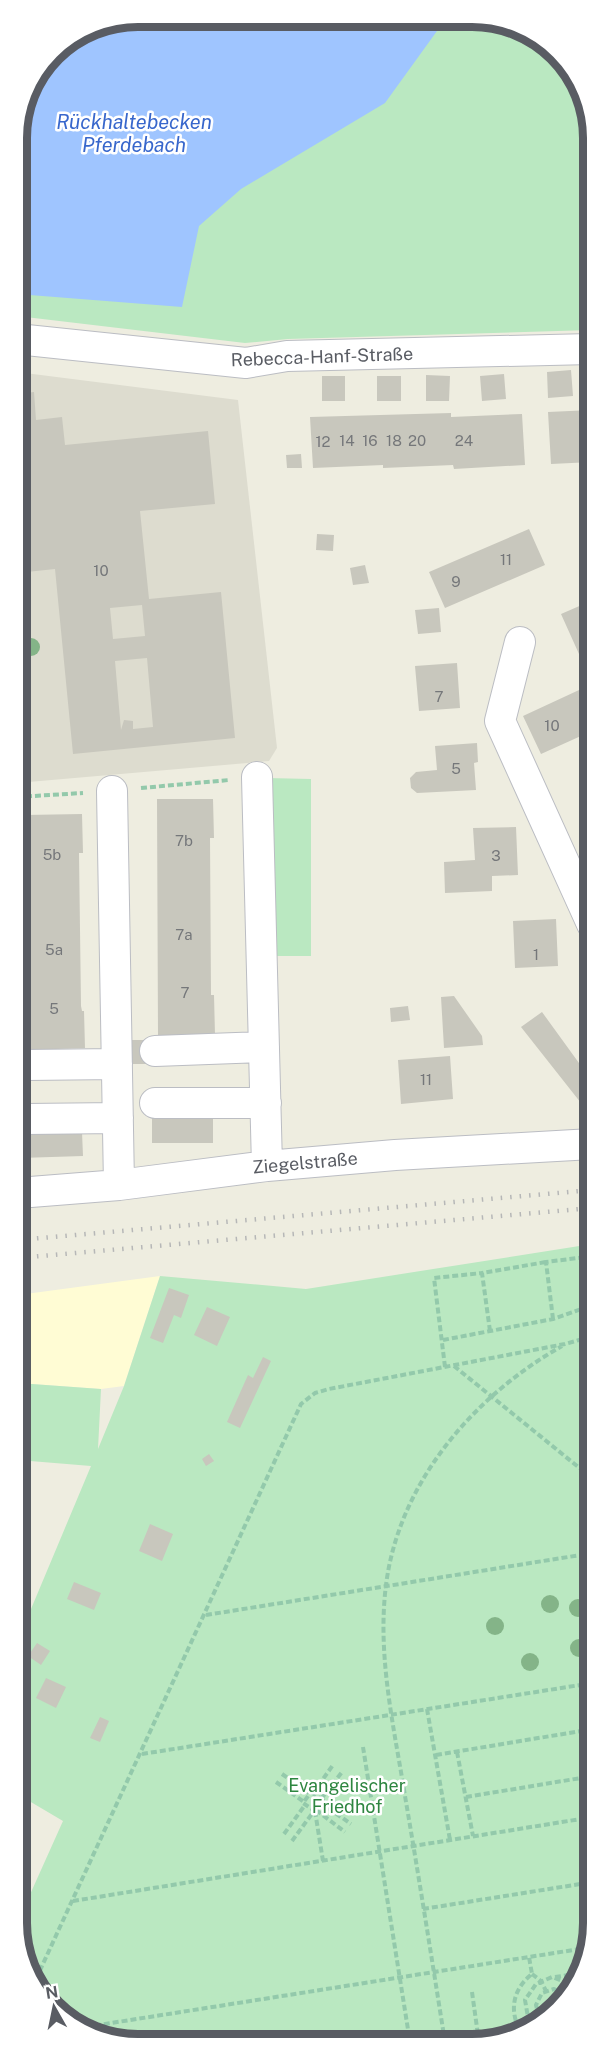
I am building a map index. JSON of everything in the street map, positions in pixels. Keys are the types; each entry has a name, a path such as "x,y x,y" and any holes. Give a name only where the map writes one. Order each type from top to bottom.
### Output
{"street":[{"name":"Rebecca-Hanf-Straße","path":"27,340 246,363 287,356 583,349"},
{"path":"520,642 500,721 583,904"},
{"path":"257,777 267,1166"},
{"path":"112,791 119,1185"},
{"path":"154,1051 264,1047"},
{"path":"27,1065 117,1064"},
{"path":"155,1103 266,1103"},
{"path":"27,1119 118,1118"},
{"name":"Ziegelstraße","path":"27,1192 119,1185 267,1166 394,1155 583,1144"}],"path":[{"path":"446,1367 434,1278 583,1257"},
{"path":"546,1262 553,1319"},
{"path":"482,1273 490,1331"},
{"path":"443,1340 553,1319 583,1308"},
{"path":"39,1972 142,1754 301,1404 315,1393 329,1389 583,1339"},
{"path":"444,2034 390,1715 384,1642 386,1586 400,1528 413,1497 447,1445 490,1396 526,1366 565,1344"},
{"path":"454,1366 583,1471"},
{"path":"205,1616 583,1555"},
{"path":"142,1754 583,1685"},
{"path":"427,1709 450,1840"},
{"path":"436,1755 583,1731"},
{"path":"363,1747 409,2034"},
{"path":"457,1752 473,1836"},
{"path":"284,1834 333,1765"},
{"path":"292,1841 342,1772"},
{"path":"282,1774 351,1824"},
{"path":"466,1797 583,1778"},
{"path":"276,1782 345,1832"},
{"path":"315,1811 324,1861"},
{"path":"72,1901 583,1819"},
{"path":"423,1910 583,1884"},
{"path":"95,2025 580,1949"},
{"path":"529,1957 532,1974 541,1981 552,1999"},
{"path":"517,2024 515,2018 515,1995 519,1985 532,1974"},
{"path":"528,2018 525,2000 541,1981 570,1975"},
{"path":"552,1977 566,1982"},
{"path":"548,1990 558,1993"},
{"path":"538,2012 536,2002 548,1990"},
{"path":"472,1992 478,2034"}],"shaded area":[{"path":"27,373 238,400 277,748 269,761 27,782"},
{"path":"160,1276 124,1386 101,1389 27,1384 27,1294"}],"green space":[{"path":"138,27 479,27 521,38 545,55 560,71 572,89 582,124 583,330 288,339 245,343 27,317 27,131 29,117 38,89 46,76 65,55 96,35 117,29"},
{"path":"267,778 311,779 311,956 267,956"},
{"name":"Evangelischer Friedhof","path":"583,1245 583,1930 579,1952 572,1972 564,1985 545,2006 521,2023 493,2032 472,2034 138,2034 117,2032 89,2023 76,2015 50,1990 35,1965 27,1930 27,1901 63,1821 27,1800 27,1619 91,1466 27,1461 27,1384 101,1389 98,1449 124,1386 160,1276 306,1289"}],"water":[{"name":"Rückhaltebecken Pferdebach","path":"437,27 437,31 385,103 241,189 199,226 182,307 27,295 27,131 38,89 60,60 71,50 96,35 124,28"}],"building":[{"path":"571,370 573,396 548,398 547,372"},
{"path":"504,374 506,399 482,401 480,376"},
{"path":"426,375 450,376 449,401 426,401"},
{"path":"322,376 345,376 345,401 322,401"},
{"path":"377,376 401,376 401,401 377,401"},
{"path":"34,392 36,420 62,417 65,445 208,431 215,504 140,511 149,599 221,592 235,738 73,754 55,569 27,572 27,393","holes":["142,605 145,636 113,639 110,608","147,658 153,727 133,729 133,721 124,720 121,730 115,661"]},
{"path":"583,410 583,462 551,464 548,412"},
{"path":"451,413 451,417 522,414 525,465 454,469 453,465 313,468 310,417"},
{"path":"301,454 302,468 287,468 286,455"},
{"path":"529,529 545,565 445,608 429,572"},
{"path":"317,534 334,535 333,551 316,550"},
{"path":"365,565 369,583 353,585 350,568"},
{"path":"583,604 583,652 579,654 561,614"},
{"path":"439,608 441,632 418,634 415,610"},
{"path":"457,663 460,708 419,711 415,666"},
{"path":"583,688 583,735 541,754 523,716"},
{"path":"477,743 478,762 474,763 476,790 417,793 411,788 410,778 416,772 437,770 435,746"},
{"path":"157,799 213,799 214,838 210,838 211,995 214,995 215,1035 158,1035"},
{"path":"82,814 83,853 79,853 81,1006 84,1011 85,1048 28,1050 27,815"},
{"path":"516,827 518,875 492,876 492,891 445,893 444,862 475,860 473,828"},
{"path":"556,919 558,966 515,968 513,921"},
{"path":"454,996 482,1036 483,1045 444,1048 441,997"},
{"path":"408,1006 410,1020 391,1022 390,1008"},
{"path":"542,1012 583,1069 583,1106 521,1027"},
{"path":"126,1040 150,1040 150,1064 126,1064"},
{"path":"450,1056 453,1099 401,1104 398,1060"},
{"path":"152,1118 213,1119 213,1143 152,1143"},
{"path":"82,1132 83,1156 27,1158 27,1134"},
{"path":"169,1288 189,1295 181,1318 174,1315 163,1343 150,1338"},
{"path":"207,1307 230,1317 217,1346 194,1335"},
{"path":"263,1357 271,1361 240,1428 227,1422 248,1375 253,1378"},
{"path":"209,1454 214,1461 206,1466 202,1459"},
{"path":"150,1524 173,1534 162,1561 139,1551"},
{"path":"74,1582 101,1593 94,1610 67,1599"},
{"path":"37,1643 50,1651 41,1665 28,1656"},
{"path":"46,1678 66,1687 56,1708 36,1698"},
{"path":"100,1717 109,1721 100,1742 90,1738"}],"railway":[{"path":"27,1239 583,1191"},
{"path":"27,1257 583,1209"}]}
